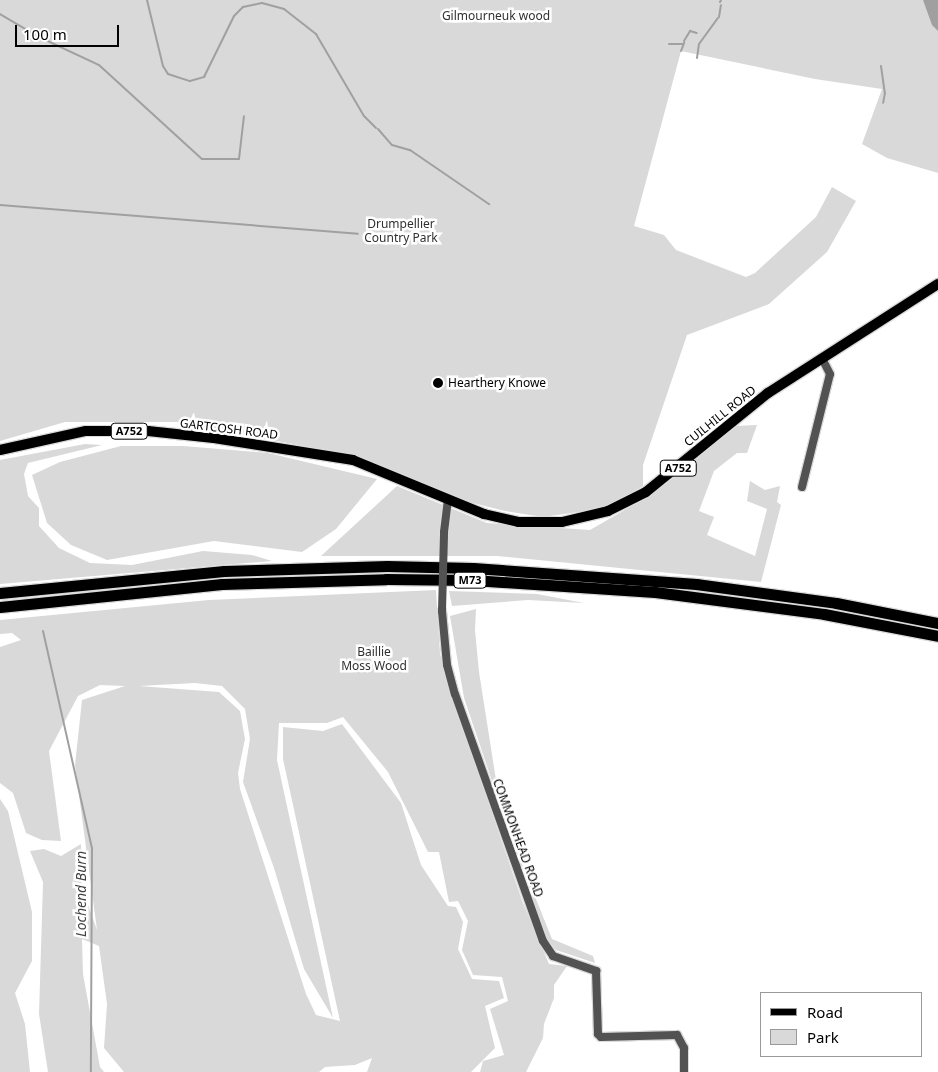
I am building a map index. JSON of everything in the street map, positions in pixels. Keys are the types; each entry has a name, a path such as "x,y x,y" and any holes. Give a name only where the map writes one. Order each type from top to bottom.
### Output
{"highway":[{"name":"M73","path":"0,594 224,571 387,566 482,569 696,584 836,604 938,623"},
{"name":"M73","path":"0,607 222,584 376,579 473,580 655,592 824,614 938,636"}],"main road":[{"name":"CUILHILL ROAD","path":"448,500 484,514 530,523 562,522 613,510 661,482 738,415 822,358 938,284"},
{"name":"GARTCOSH ROAD","path":"0,450 86,431 148,431 214,438 354,460 448,500"}],"street":[{"path":"802,488 830,374 822,358"},
{"name":"COMMONHEAD ROAD","path":"448,500 444,532 442,610 445,648 455,694 543,941 553,956 596,971 598,1034 602,1037 677,1035 684,1048 684,1072"}],"green space":[{"name":"Drumpellier Country Park","path":"0,0 938,0 938,173 887,158 862,144 882,89 815,79 681,51 634,226 664,235 676,250 746,277 755,273 816,217 832,187 856,201 827,252 769,304 687,335 643,465 643,486 618,501 592,510 543,517 505,511 469,502 336,452 176,422 65,422 0,441"},
{"path":"757,425 747,453 737,453 714,471 699,511 714,517 707,535 755,556 767,509 747,501 750,481 765,490 780,486 777,502 781,505 761,582 497,556 321,556 397,486 487,523 590,530 649,496 734,426"},
{"path":"85,444 102,445 28,463 24,474 28,496 39,508 39,526 59,548 90,563 132,565 203,551 252,555 272,561 0,584 0,460"},
{"path":"121,446 183,446 268,453 377,479 336,529 302,552 214,541 107,560 71,545 47,523 32,475 60,462"},
{"name":"Baillie Moss Wood","path":"436,590 440,653 447,683 523,903 549,964 567,966 554,985 554,998 544,1024 543,1038 526,1072 480,1072 483,1061 504,1055 490,1009 508,1001 502,977 473,975 462,950 468,921 458,901 449,902 439,852 428,852 388,772 343,717 327,723 279,723 277,760 333,1018 304,969 274,868 243,782 250,739 245,709 222,686 195,683 139,686 219,692 240,711 245,739 238,773 240,789 306,994 316,1015 340,1021 283,759 283,727 323,731 342,724 401,803 421,865 448,906 456,907 463,922 458,949 472,979 499,981 504,998 485,1006 495,1048 471,1072 367,1072 372,1058 355,1065 325,1067 319,1072 124,1072 104,1048 107,1004 99,946 82,939 83,974 100,1067 104,1072 48,1072 39,1014 43,882 30,851 44,849 61,856 81,844 82,888 97,930 75,765 82,700 125,686 100,685 78,696 49,751 61,841 42,840 26,833 13,793 0,783 0,647 21,640 12,633 0,634 0,620 209,600"},
{"path":"449,591 537,594 584,603 528,600 452,606"},
{"path":"476,609 475,630 479,672 499,799 514,844 552,939 593,956 595,963 556,950 547,939 524,876 464,698 450,616"},
{"path":"0,799 8,811 32,912 32,961 15,993 25,1024 30,1072 0,1072"}],"shaded area":[{"path":"923,0 938,0 938,31 932,25"}],"waterway":[{"path":"147,0 163,66 168,74 190,81 204,77 234,16 243,7 262,3 284,9 316,34 364,116 376,128"},
{"path":"719,17 721,5"},
{"path":"0,14 37,36 99,65 202,159 239,159 244,116"},
{"path":"697,58 699,44 718,18"},
{"path":"684,41 690,31 697,33"},
{"path":"681,51 684,43"},
{"path":"669,44 683,44"},
{"path":"881,66 885,93 883,103"},
{"path":"378,129 392,145 410,150 489,204"},
{"path":"0,205 358,234"},
{"name":"Lochend Burn","path":"43,631 92,848 91,1072"}],"place":[{"name":"Hearthery Knowe","path":"438,383"}],"park label":[{"name":"Gilmourneuk wood","path":"496,16"}]}
